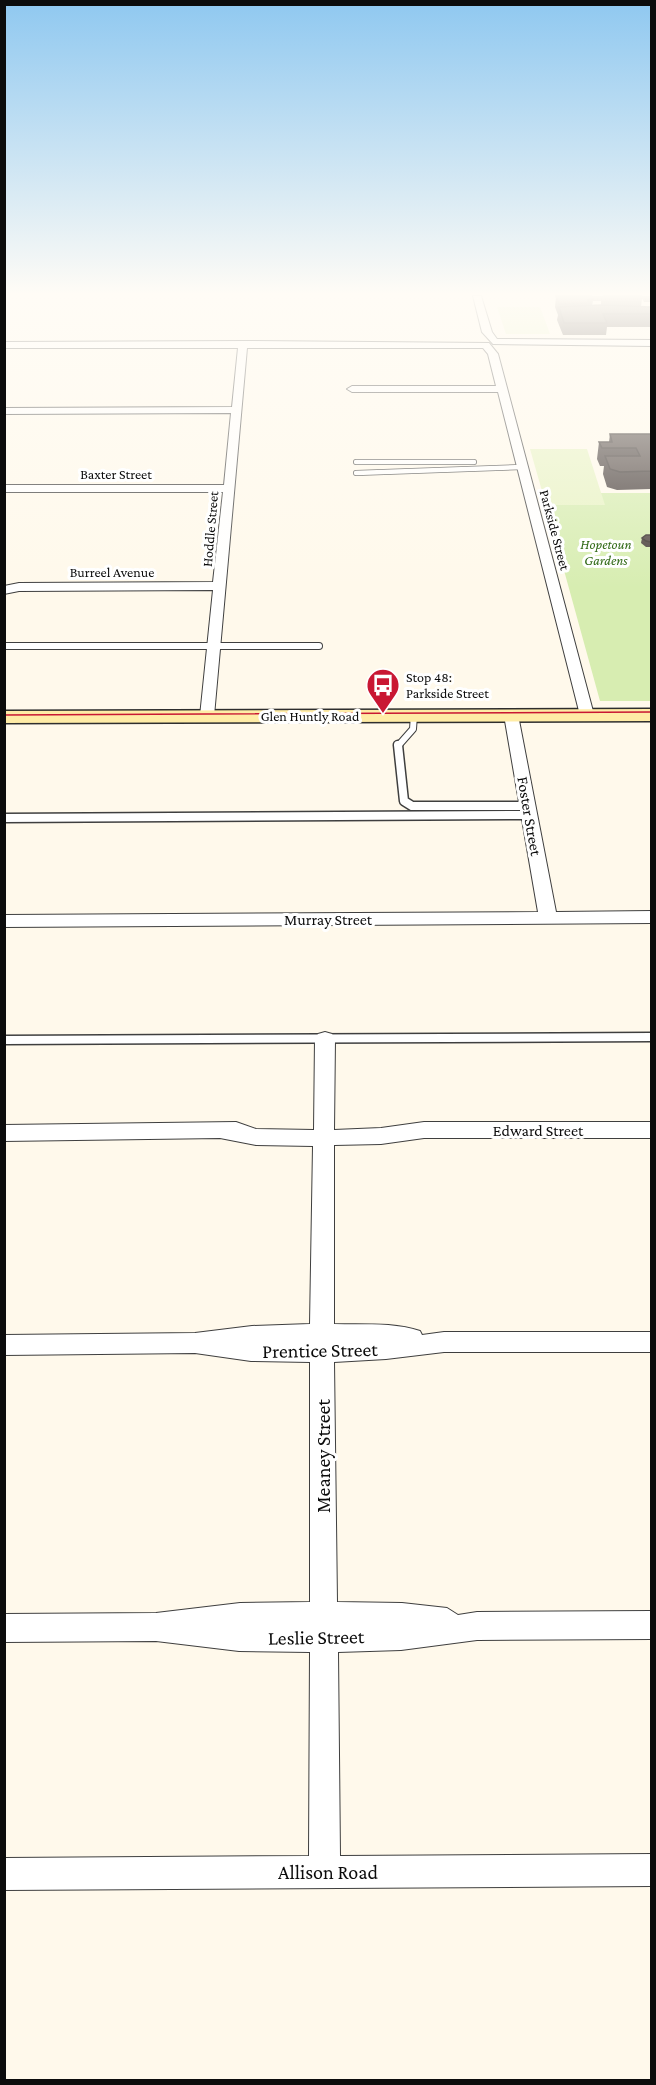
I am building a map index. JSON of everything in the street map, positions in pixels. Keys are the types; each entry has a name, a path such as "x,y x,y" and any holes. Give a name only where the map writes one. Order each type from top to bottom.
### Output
{"street":[{"name":"Hoddle Street","path":"207,716 238,393"},
{"name":"Parkside Street","path":"503,393 587,715"},
{"path":"4,411 236,410"},
{"name":"Baxter Street","path":"4,489 229,489"},
{"name":"Burreel Avenue","path":"4,590 19,587 219,586"},
{"name":"Foster Street","path":"511,715 549,918"},
{"name":"Glen Huntly Road","path":"4,717 651,715"},
{"name":"Murray Street","path":"4,921 651,917"},
{"name":"Meaney Street","path":"325,1039 322,1343 325,1872"},
{"name":"Edward Street","path":"4,1132 223,1131 256,1137 323,1131 381,1136 424,1131 651,1130"},
{"name":"Prentice Street","path":"4,1345 195,1343 251,1351 322,1343 386,1349 444,1342 651,1342"},
{"name":"Leslie Street","path":"4,1628 156,1627 239,1637 323,1627 401,1636 477,1626 651,1625"},
{"name":"Allison Road","path":"4,1874 651,1870"}],"lane":[{"path":"356,462 522,464"},
{"path":"356,473 423,472 522,464"},
{"path":"4,646 319,646"},
{"path":"414,715 413,729 399,744 404,801 412,806 528,811"},
{"path":"4,818 528,811"},
{"path":"4,1040 651,1037"}],"green space":[{"path":"530,449 587,449 605,505 546,505"},
{"name":"Hopetoun Gardens","path":"600,493 651,493 651,701 600,701 546,505 604,505"}],"building":[{"path":"610,434 651,434 651,471 620,472 610,469 605,456 640,456 636,448 602,448 599,442 612,442"},
{"path":"651,535 651,542 642,538"}],"tram line":[{"path":"4,715 652,712"}],"place":[{"name":"Stop 48: Parkside Street","path":"383,714"}]}
